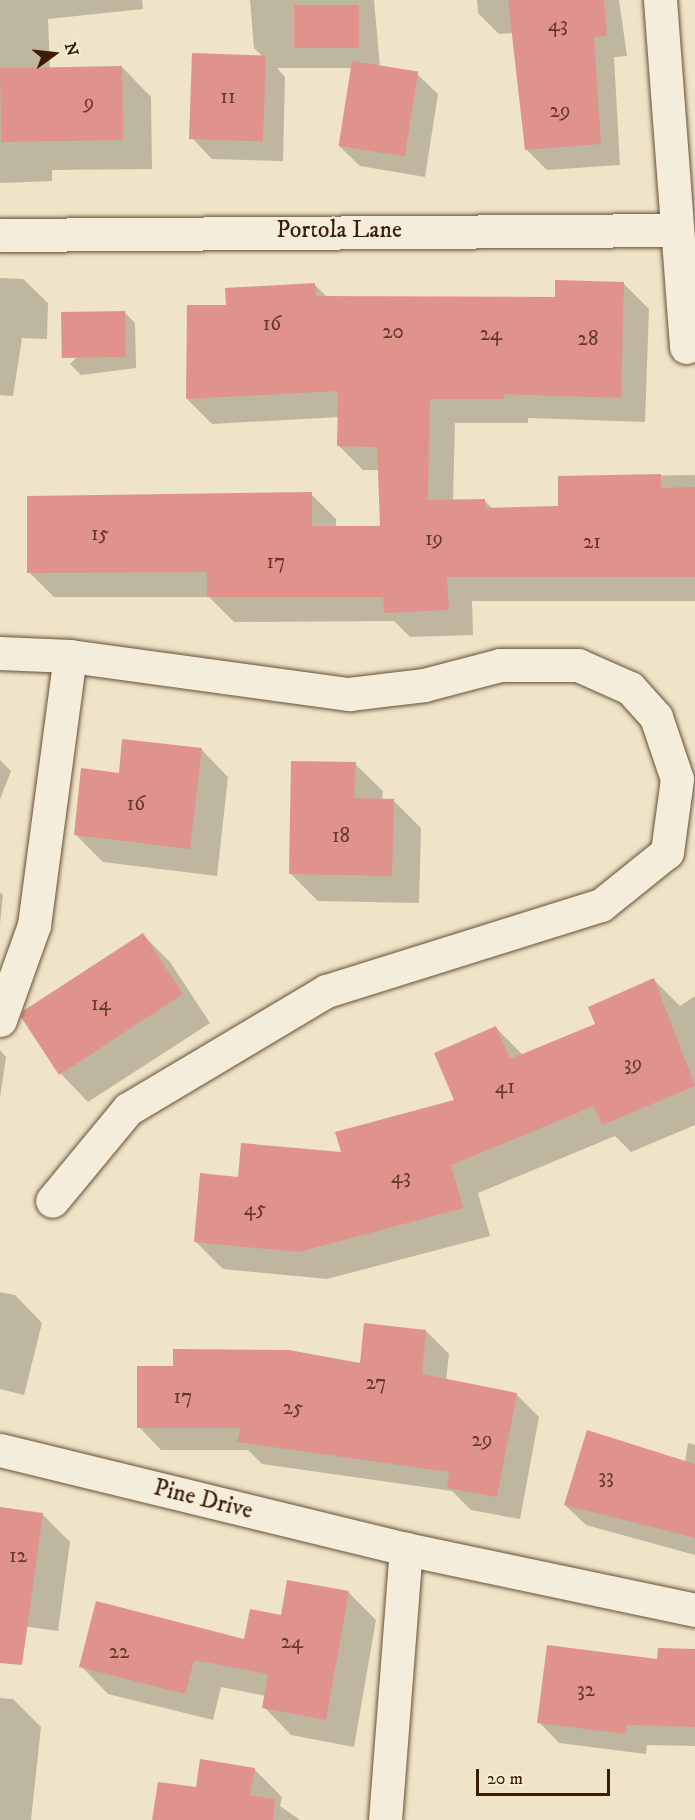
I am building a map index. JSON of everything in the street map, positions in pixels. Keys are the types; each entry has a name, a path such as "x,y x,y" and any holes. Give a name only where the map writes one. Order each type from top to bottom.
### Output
{"street":[{"path":"660,0 686,347"},
{"name":"Portola Lane","path":"0,235 677,230"},
{"path":"0,653 70,656 349,694 424,685 500,665 578,665 630,688 656,717 677,779 667,852 602,905 326,991 128,1109 52,1201"},
{"path":"0,1020 34,925 70,656"},
{"name":"Pine Drive","path":"0,1450 406,1549 695,1610"},
{"path":"385,1820 406,1549"}],"building":[{"path":"508,0 604,0 607,36 594,37 601,144 525,150"},
{"path":"294,5 359,5 359,48 294,48"},
{"path":"192,53 266,56 263,142 189,139"},
{"path":"352,61 418,71 405,156 339,146"},
{"path":"122,66 123,140 1,142 0,68"},
{"path":"555,280 624,282 621,398 504,394 504,399 430,399 428,500 485,499 485,508 558,506 558,476 661,474 661,488 695,487 695,577 447,577 449,610 384,613 383,597 207,597 207,572 27,573 27,496 312,492 312,526 380,526 377,447 337,446 338,391 186,399 187,305 226,305 225,288 315,283 316,296 555,297"},
{"path":"125,311 126,357 62,358 61,312"},
{"path":"122,739 202,748 190,849 74,835 81,768 119,773"},
{"path":"291,761 356,762 354,798 394,799 392,876 289,874"},
{"path":"143,933 183,994 59,1075 21,1017 23,1011"},
{"path":"654,978 695,1086 602,1125 594,1106 451,1165 463,1208 299,1252 194,1242 200,1173 238,1177 241,1143 341,1152 335,1132 454,1100 434,1053 496,1026 510,1059 595,1024 588,1007"},
{"path":"364,1323 426,1330 422,1374 517,1393 497,1497 447,1488 449,1472 237,1442 240,1428 137,1428 137,1366 173,1366 173,1349 289,1350 360,1363"},
{"path":"587,1430 695,1464 695,1538 564,1505"},
{"path":"0,1507 43,1513 22,1665 0,1663"},
{"path":"287,1580 349,1591 326,1720 262,1708 268,1674 194,1660 185,1694 79,1667 96,1601 244,1639 250,1609 281,1615"},
{"path":"547,1645 657,1659 658,1648 695,1649 695,1727 627,1725 626,1734 537,1723"},
{"path":"200,1759 255,1768 250,1795 275,1799 273,1820 152,1820 158,1782 196,1787"}]}
